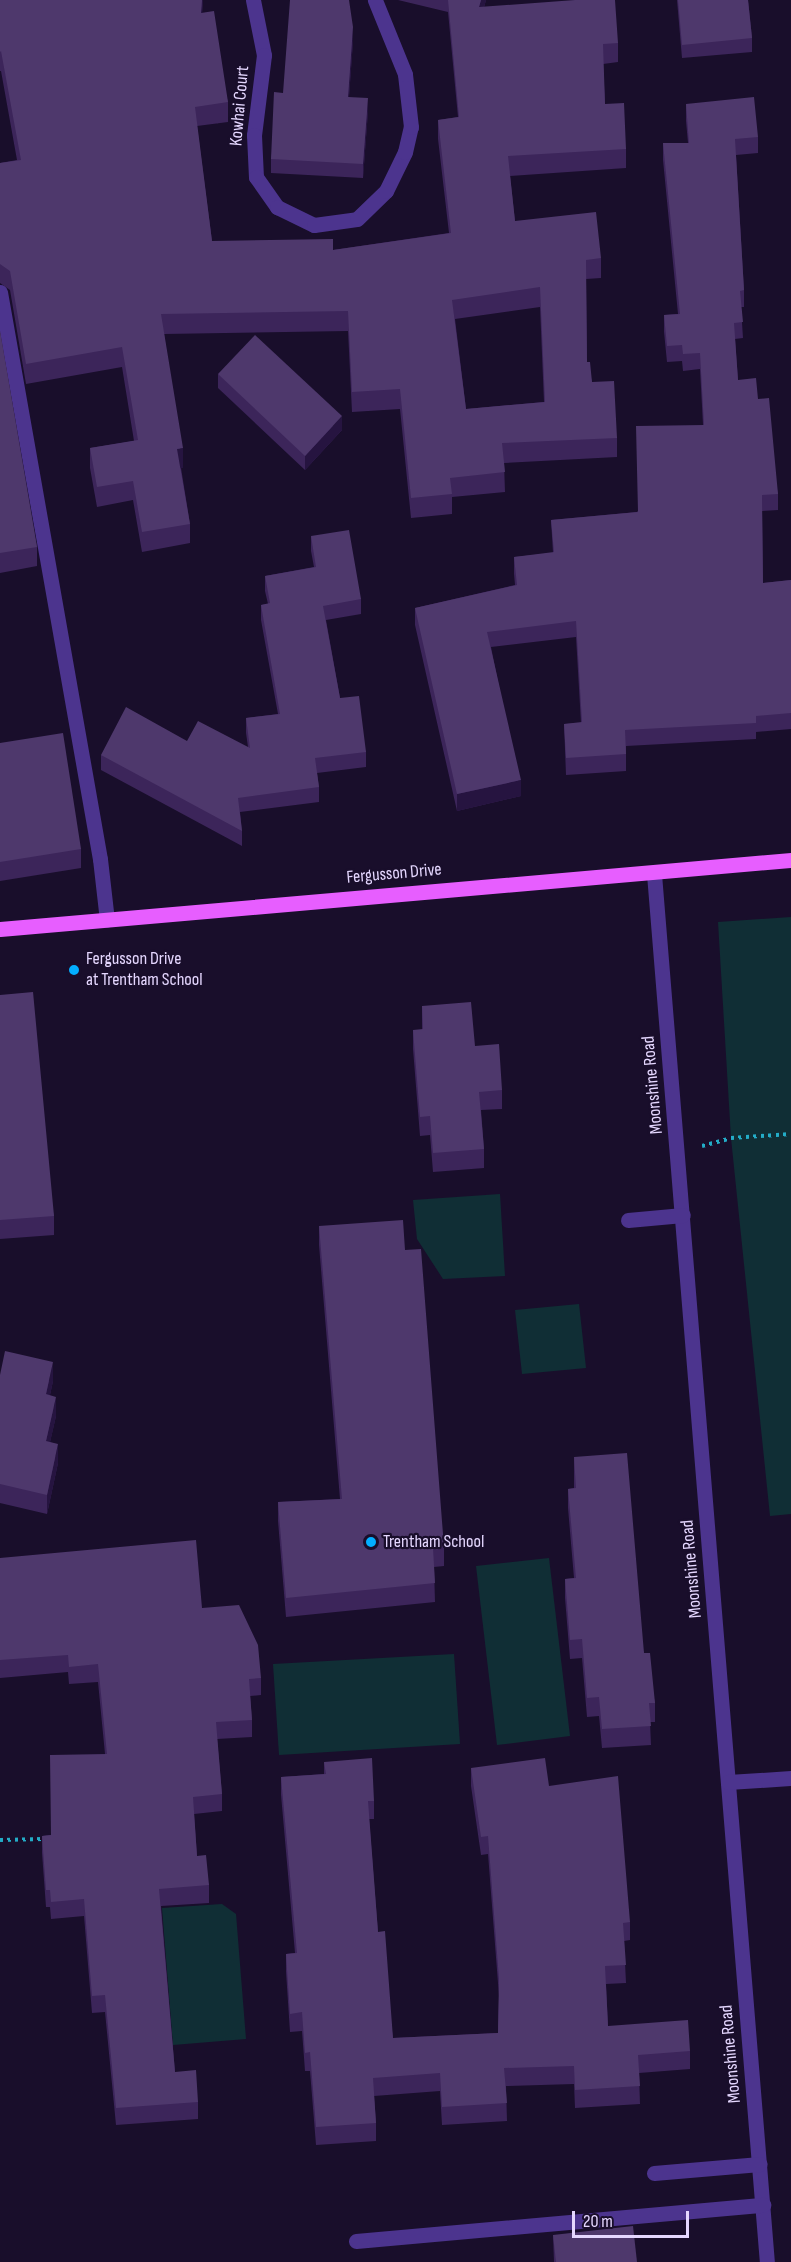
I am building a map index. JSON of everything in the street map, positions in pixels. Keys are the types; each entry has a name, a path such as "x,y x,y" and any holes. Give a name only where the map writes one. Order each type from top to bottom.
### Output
{"main road":[{"name":"Fergusson Drive","path":"0,929 654,874 791,860"}],"street":[{"name":"Kowhai Court","path":"253,0 264,56 254,135 256,177 277,207 314,225 357,219 386,191 405,152 411,127 405,74 375,0"},
{"path":"0,292 100,859 107,920"},
{"name":"Moonshine Road","path":"654,874 679,1153 767,2262"},
{"path":"628,1220 683,1215"},
{"path":"728,1782 791,1778"},
{"path":"654,2174 760,2164"},
{"path":"356,2241 763,2205"}],"path":[{"path":"679,1153 731,1138 791,1134"},
{"path":"0,1840 47,1839"}],"green space":[{"path":"791,917 791,1514 770,1516 731,1138 718,922"},
{"path":"500,1194 505,1276 443,1279 417,1239 413,1200"},
{"path":"579,1304 586,1368 522,1374 515,1310"},
{"path":"549,1558 570,1736 497,1745 476,1566"},
{"path":"454,1654 460,1744 279,1755 273,1664"},
{"path":"222,1904 236,1914 246,2039 173,2045 162,1908"}],"building":[{"path":"0,0 202,0 201,13 214,11 228,102 195,107 212,241 333,239 333,250 451,233 438,120 459,117 448,0 481,0 479,7 575,0 615,0 618,43 603,44 605,104 624,103 626,149 508,156 515,221 596,212 601,258 586,260 587,362 590,362 592,382 614,381 617,438 502,443 505,472 450,478 452,494 411,498 400,389 352,392 348,311 161,314 183,448 177,449 190,524 142,532 133,481 97,487 90,448 138,440 122,347 26,364 10,271 0,264 0,163 21,160 0,52","holes":["540,287 545,402 466,409 452,300"]},
{"path":"290,0 349,0 353,27 348,97 368,98 363,164 271,159 274,92 283,93"},
{"path":"678,0 748,0 752,38 682,45"},
{"path":"754,97 758,137 735,139 744,290 740,291 743,322 734,323 738,380 756,378 758,399 769,398 778,494 762,495 763,583 791,580 791,713 756,716 756,723 625,730 626,754 566,758 564,724 582,722 576,621 487,632 521,780 457,794 415,608 517,585 514,557 554,552 551,520 638,512 636,426 704,425 700,353 683,354 682,345 667,346 664,315 680,314 663,143 689,143 686,104"},
{"path":"0,331 37,547 0,553"},
{"path":"255,335 342,416 305,456 218,374"},
{"path":"349,530 361,599 323,606 340,698 359,696 366,752 315,758 319,787 238,798 242,831 101,755 126,707 187,741 198,721 250,748 246,718 280,714 261,605 270,603 265,576 316,567 311,536"},
{"path":"63,733 81,849 0,862 0,743"},
{"path":"33,992 54,1216 0,1220 0,995"},
{"path":"471,1002 475,1046 499,1044 502,1090 479,1092 484,1149 433,1153 430,1116 420,1117 413,1030 423,1029 422,1006"},
{"path":"403,1220 405,1250 421,1249 444,1547 433,1548 435,1583 286,1598 278,1502 342,1499 319,1226"},
{"path":"5,1351 53,1362 46,1394 56,1397 46,1441 58,1444 47,1495 0,1484 0,1375"},
{"path":"627,1453 644,1653 650,1653 655,1703 649,1703 651,1726 602,1729 599,1697 587,1698 582,1639 570,1640 565,1579 576,1578 568,1489 576,1488 574,1457"},
{"path":"196,1540 202,1608 239,1605 258,1645 261,1678 249,1679 252,1720 216,1722 222,1794 193,1797 197,1856 206,1855 209,1885 159,1889 175,2072 196,2070 198,2102 116,2108 105,1995 92,1996 84,1899 51,1902 50,1890 46,1890 42,1836 51,1835 50,1755 107,1754 98,1664 69,1667 68,1655 0,1660 0,1558"},
{"path":"372,1758 374,1801 368,1801 378,1932 385,1931 393,2038 498,2033 499,1979 488,1836 481,1837 471,1768 545,1758 549,1786 618,1776 630,1922 623,1923 626,1965 605,1966 608,2026 688,2020 690,2051 638,2055 640,2086 575,2090 574,2066 504,2068 507,2103 442,2107 440,2073 373,2078 376,2123 316,2127 310,2052 305,2053 302,2012 290,2014 286,1954 297,1953 281,1777 326,1774 324,1762"},
{"path":"633,2226 637,2262 556,2262 553,2235"}],"place":[{"name":"Fergusson Drive at Trentham School","path":"74,970"},
{"name":"Trentham School","path":"371,1542"}]}
